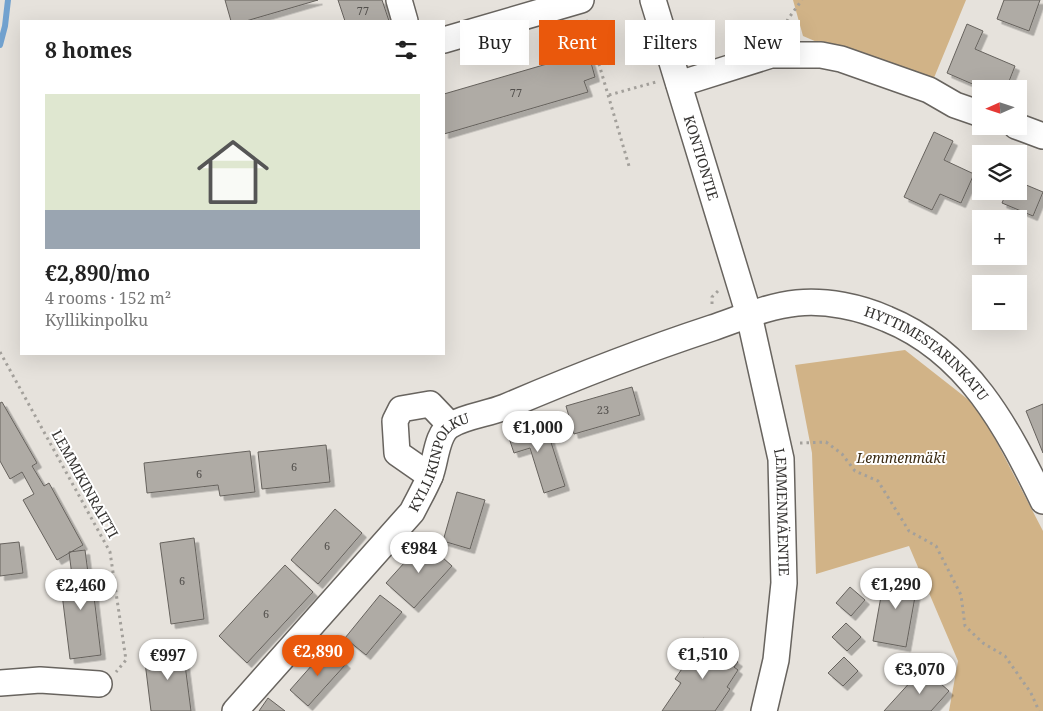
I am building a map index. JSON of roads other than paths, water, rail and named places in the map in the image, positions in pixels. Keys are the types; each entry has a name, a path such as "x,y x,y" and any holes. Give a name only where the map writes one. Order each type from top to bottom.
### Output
{"street":[{"path":"399,0 406,20"},
{"path":"445,40 581,0"},
{"name":"KONTIONTIE","path":"653,0 669,83 749,315"},
{"path":"669,83 771,55 821,56 841,59 929,90 955,105 972,111"},
{"name":"HYTTIMESTARINKATU","path":"749,315 797,303 820,304 860,309 889,319 917,334 951,359 982,392 1031,474 1043,501"},
{"name":"KYLLIKINPOLKU","path":"234,711 412,512 430,476 442,435 450,425 500,409 646,351 749,315"},
{"name":"LEMMENMÄENTIE","path":"749,315 781,459 782,477 784,583 776,660 764,711"},
{"path":"430,476 397,453 394,421 401,409 430,404 450,425"},
{"path":"0,683 40,680 99,684"}],"waterway":[{"path":"0,45 5,26 8,0"}],"park label":[{"name":"Lemmenmäki","path":"901,458"}]}
